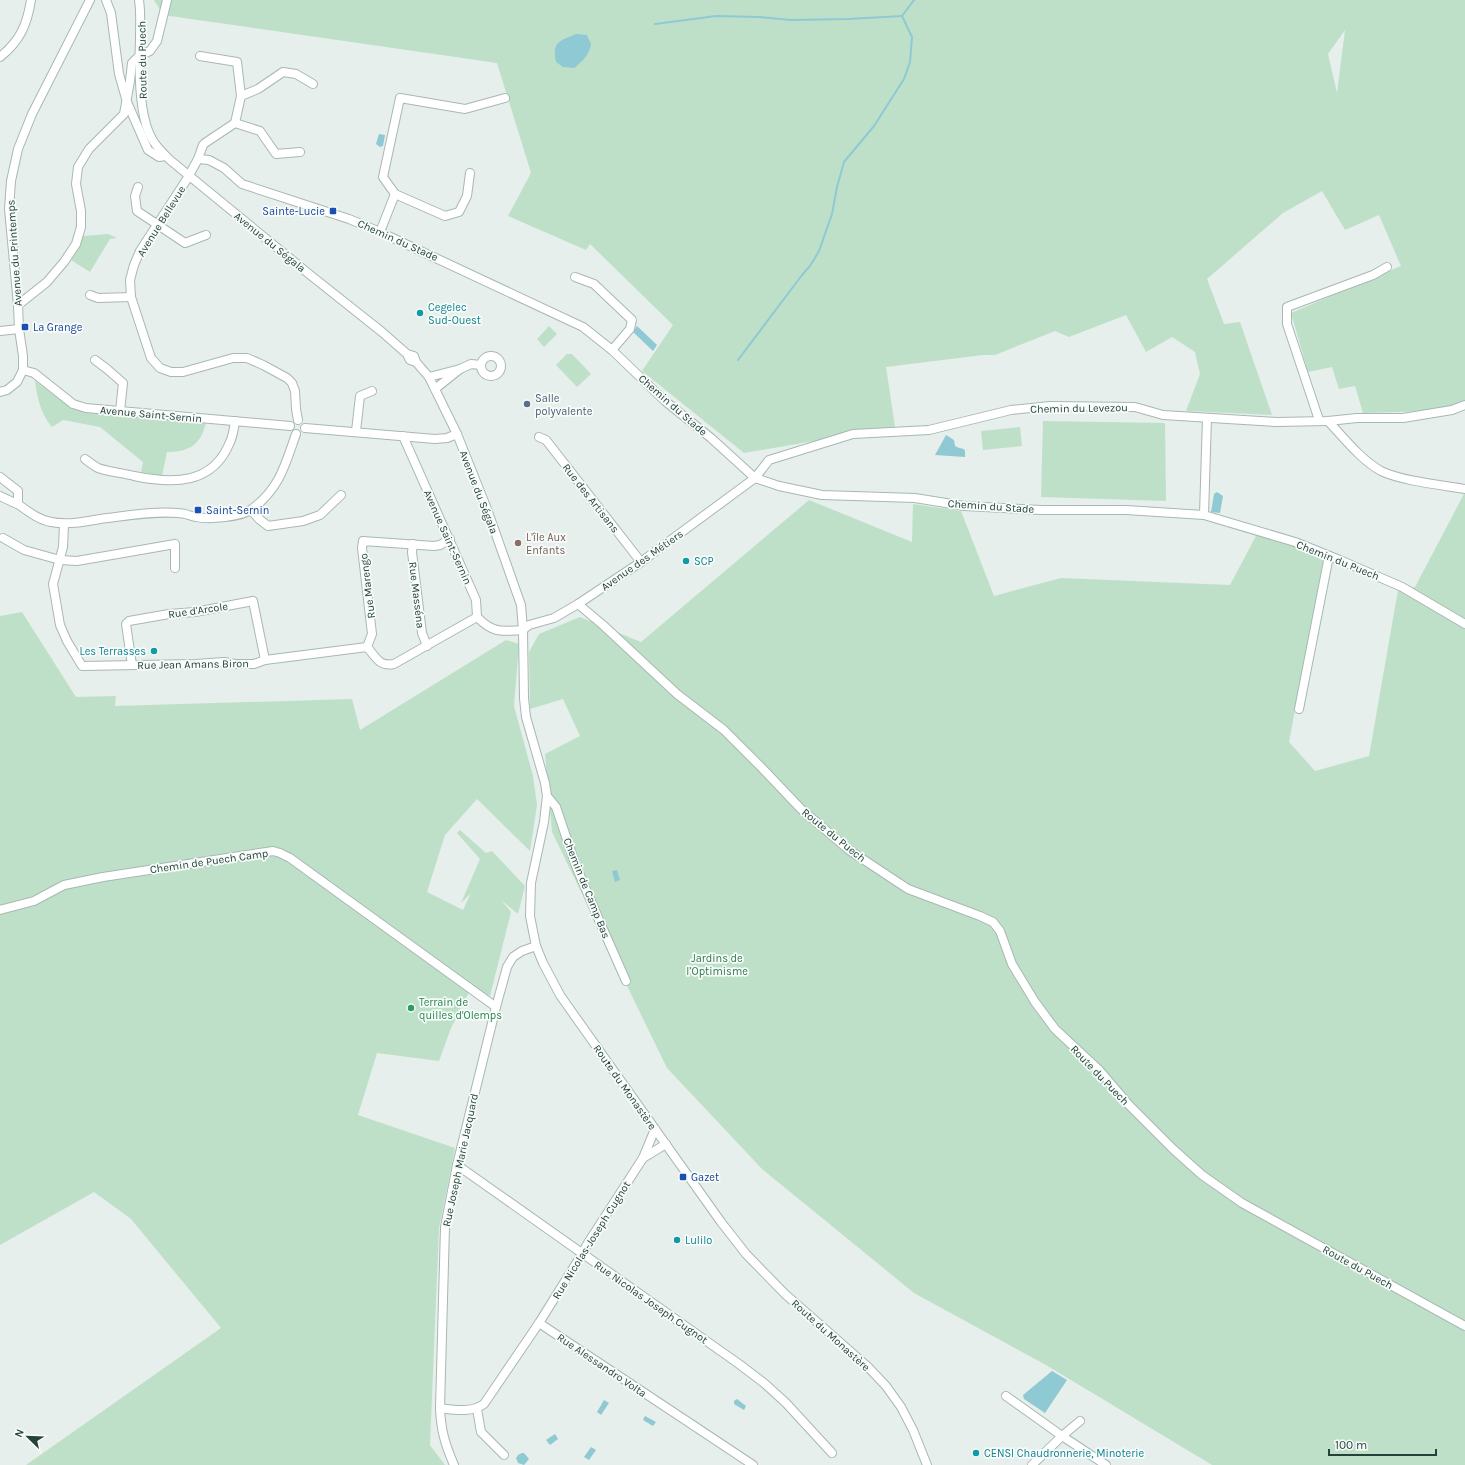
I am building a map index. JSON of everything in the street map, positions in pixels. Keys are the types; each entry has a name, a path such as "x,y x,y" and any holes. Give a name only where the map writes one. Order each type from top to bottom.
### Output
{"street":[{"path":"0,58 10,49 20,36 28,18 31,0"},
{"name":"Avenue du Printemps","path":"23,370 23,356 19,329 9,209 14,162 23,133 90,0"},
{"path":"106,0 111,13 119,74 127,102 148,150 159,157 165,156"},
{"name":"Route du Puech","path":"139,0 141,19 141,87 145,120 150,136 165,156 189,176"},
{"path":"18,306 47,282 64,262 76,244 81,227 81,211 76,184 78,168 89,149 124,114 132,63 140,55 150,51 157,41 167,0"},
{"path":"189,176 198,159 203,145 236,123 241,96 237,62 200,56"},
{"path":"241,96 258,89 284,72 296,74 313,84"},
{"path":"470,173 467,196 459,212 445,216 395,194 384,177 400,98 465,108 505,98"},
{"path":"236,123 260,131 276,154 300,152"},
{"name":"Chemin du Stade","path":"198,159 209,160 224,168 242,184 349,219 380,232 583,327 612,350 665,401 711,438 755,478 779,486 822,494 915,498 964,506 1041,510 1126,510 1204,515"},
{"name":"Avenue Bellevue","path":"189,176 140,250 130,280 131,297 150,358 160,368 171,372 183,372 233,358 246,358 263,365 287,378 292,383 295,391 298,420"},
{"name":"Avenue du Ségala","path":"189,176 382,332 407,354 410,360 416,362 429,377 457,434 487,509 521,605 523,630"},
{"path":"138,186 135,196 137,212 185,243 206,235"},
{"path":"380,232 395,194"},
{"path":"1387,267 1373,275 1286,307 1287,324 1324,421 1360,456 1380,470 1389,474 1403,478 1465,489"},
{"path":"575,278 594,284 632,320 630,329 612,350"},
{"path":"90,295 98,298 131,297"},
{"path":"0,331 19,329"},
{"path":"95,360 123,383 120,411"},
{"path":"435,389 460,370 471,364 481,365"},
{"path":"0,392 7,390 17,382 23,370"},
{"name":"Avenue Saint-Sernin","path":"23,370 34,373 73,404 86,408 290,426"},
{"path":"429,377 460,370"},
{"path":"356,431 360,396 372,392"},
{"name":"Chemin du Levezou","path":"769,460 853,434 929,430 1012,410 1042,407 1135,407 1163,415 1276,422 1324,421 1357,418 1403,418 1452,410 1465,406"},
{"path":"1204,515 1207,418"},
{"path":"298,420 302,422 305,428 303,432 296,434 291,431 290,426 292,422 298,420"},
{"path":"85,460 98,468 151,480 168,481 192,479 209,470 224,455 231,441 235,421"},
{"path":"305,428 356,431 435,439 447,438 457,434"},
{"path":"0,496 18,504 33,515 49,522 64,524 138,514 166,512 188,514 196,517 218,518 236,515 251,510 273,489 281,476 296,434"},
{"name":"Avenue Saint-Sernin","path":"403,436 476,600 477,617"},
{"name":"Rue des Artisans","path":"539,437 546,440 641,562"},
{"name":"Avenue des Métiers","path":"523,630 529,625 554,618 578,604 641,562 755,478 769,460"},
{"path":"0,477 18,491 18,504"},
{"path":"251,510 268,526 303,521 320,514 341,495"},
{"name":"Chemin du Puech","path":"1204,515 1295,542 1329,556 1402,587 1465,624"},
{"name":"Rue Jean Amans Biron","path":"64,524 63,546 53,584 60,625 67,641 82,666 224,662 235,664 254,664 265,660 367,647"},
{"path":"3,538 24,550 60,560 77,562 175,544 175,568"},
{"name":"Rue Marengo","path":"367,647 372,634 362,548 363,541 434,546 440,545 450,539"},
{"name":"Rue Masséna","path":"413,544 412,552 422,633 427,646"},
{"path":"1299,709 1329,556"},
{"name":"Rue d'Arcole","path":"132,665 126,624 129,621 169,614 195,612 253,601 265,660"},
{"name":"Route du Puech","path":"578,604 603,625 676,694 724,730 801,809 855,854 908,888 993,922 1000,931 1012,964 1035,1002 1055,1029 1100,1071 1129,1105 1173,1149 1202,1175 1242,1203 1465,1326"},
{"path":"367,647 380,663 387,666 394,664 477,617 486,626 496,631 523,630"},
{"name":"Route du Monastère","path":"523,630 524,698 526,717 543,776 547,796 544,822 530,884 530,916 536,946 543,963 560,995 721,1222 758,1267 785,1294 868,1367 886,1386 901,1407 913,1430 927,1465"},
{"name":"Chemin de Camp Bas","path":"547,796 556,807 576,866 626,981"},
{"name":"Chemin de Puech Camp","path":"0,910 34,901 70,884 212,860 273,852 280,853 290,858 496,1007"},
{"name":"Rue Joseph Marie Jacquard","path":"454,1465 445,1443 441,1426 440,1408 445,1227 456,1165 507,967 513,957 522,951 536,946"},
{"name":"Rue Nicolas-Joseph Cugnot","path":"539,1323 588,1243 643,1158 655,1129"},
{"name":"Rue Nicolas-Joseph Cugnot","path":"643,1158 666,1144"},
{"name":"Rue Nicolas Joseph Cugnot","path":"456,1165 724,1352 764,1383 786,1403 832,1453"},
{"path":"440,1408 460,1410 477,1409 484,1404 539,1323"},
{"name":"Rue Alessandro Volta","path":"539,1323 753,1465"},
{"path":"1006,1396 1106,1465"},
{"path":"477,1409 482,1432 504,1455"},
{"path":"1032,1465 1080,1421"}],"green space":[{"path":"154,0 1465,0 1465,410 1363,413 1355,386 1339,389 1332,367 1308,372 1291,313 1401,266 1379,215 1345,230 1322,191 1283,213 1207,279 1224,324 1240,322 1272,415 1186,411 1200,374 1195,352 1172,337 1146,352 1126,315 1069,337 1055,331 995,355 983,355 886,367 895,427 744,453 642,371 673,325 590,244 586,250 508,216 531,173 497,63 163,15","holes":["1345,30 1337,93 1328,54"]},
{"path":"108,234 117,238 110,239 90,272 71,260 78,250 83,236"},
{"path":"549,326 557,334 544,347 537,339"},
{"path":"567,354 572,354 591,374 577,387 556,365"},
{"path":"35,381 70,407 91,413 206,422 204,430 197,442 188,449 167,452 162,476 141,472 143,462 100,427 63,420 52,427 40,406"},
{"path":"1043,421 1165,423 1166,501 1041,497"},
{"path":"1020,427 1022,446 983,450 981,431"},
{"name":"Jardins de l’Optimisme","path":"1465,492 1465,1465 1212,1465 1046,1365 914,1293 762,1169 667,1068 552,832 545,754 580,736 563,699 530,709 529,652 539,634 580,617 641,642 809,500 912,542 913,504 961,511 994,596 1061,578 1230,585 1257,534 1324,556 1289,742 1315,771 1369,756 1398,590 1415,587"},
{"path":"22,612 76,697 116,696 115,706 352,699 360,730 506,640 519,644 514,706 533,776 537,805 530,851 477,799 445,835 427,892 463,910 471,893 461,903 480,859 457,833 460,830 486,853 492,851 525,886 518,914 501,900 511,912 490,996 471,988 451,1028 439,1061 377,1053 358,1115 455,1148 439,1228 430,1445 445,1465 26,1465 221,1328 131,1219 94,1192 0,1245 0,616"}],"water":[{"path":"576,34 587,35 591,44 589,51 583,60 574,68 563,67 556,62 556,46 561,41"},
{"path":"379,134 385,135 383,146 380,147 376,144"},
{"path":"637,326 657,345 653,351 633,332"},
{"path":"946,435 954,440 955,446 965,451 965,457 935,455"},
{"path":"1217,492 1223,496 1220,513 1211,512 1214,494"},
{"path":"617,870 620,880 615,882 612,871"},
{"path":"1052,1371 1067,1380 1045,1413 1024,1399 1023,1395"},
{"path":"737,1399 746,1406 744,1410 734,1404 734,1401"},
{"path":"604,1400 609,1403 601,1415 597,1412"},
{"path":"645,1416 656,1422 653,1426 643,1420"},
{"path":"555,1434 558,1439 550,1445 546,1440"},
{"path":"591,1447 596,1450 589,1460 584,1457"},
{"path":"524,1453 529,1459 524,1465 518,1463 516,1458"}],"waterway":[{"path":"655,24 716,16 759,17 791,20 902,16 914,0"},
{"path":"738,360 810,266 819,251 832,214 844,162 874,126 904,79 910,62 912,37 902,16"}],"place":[{"name":"Sainte-Lucie","path":"333,211"},
{"name":"Cegelec Sud-Ouest","path":"420,313"},
{"name":"La Grange","path":"25,327"},
{"name":"Salle polyvalente","path":"527,404"},
{"name":"Saint-Sernin","path":"198,510"},
{"name":"L'île Aux Enfants","path":"518,543"},
{"name":"SCP","path":"686,561"},
{"name":"Les Terrasses","path":"154,651"},
{"name":"Terrain de quilles d'Olemps","path":"411,1008"},
{"name":"Gazet","path":"683,1177"},
{"name":"Lulilo","path":"677,1240"},
{"name":"CENSI Chaudronnerie, Minoterie","path":"976,1453"}]}
